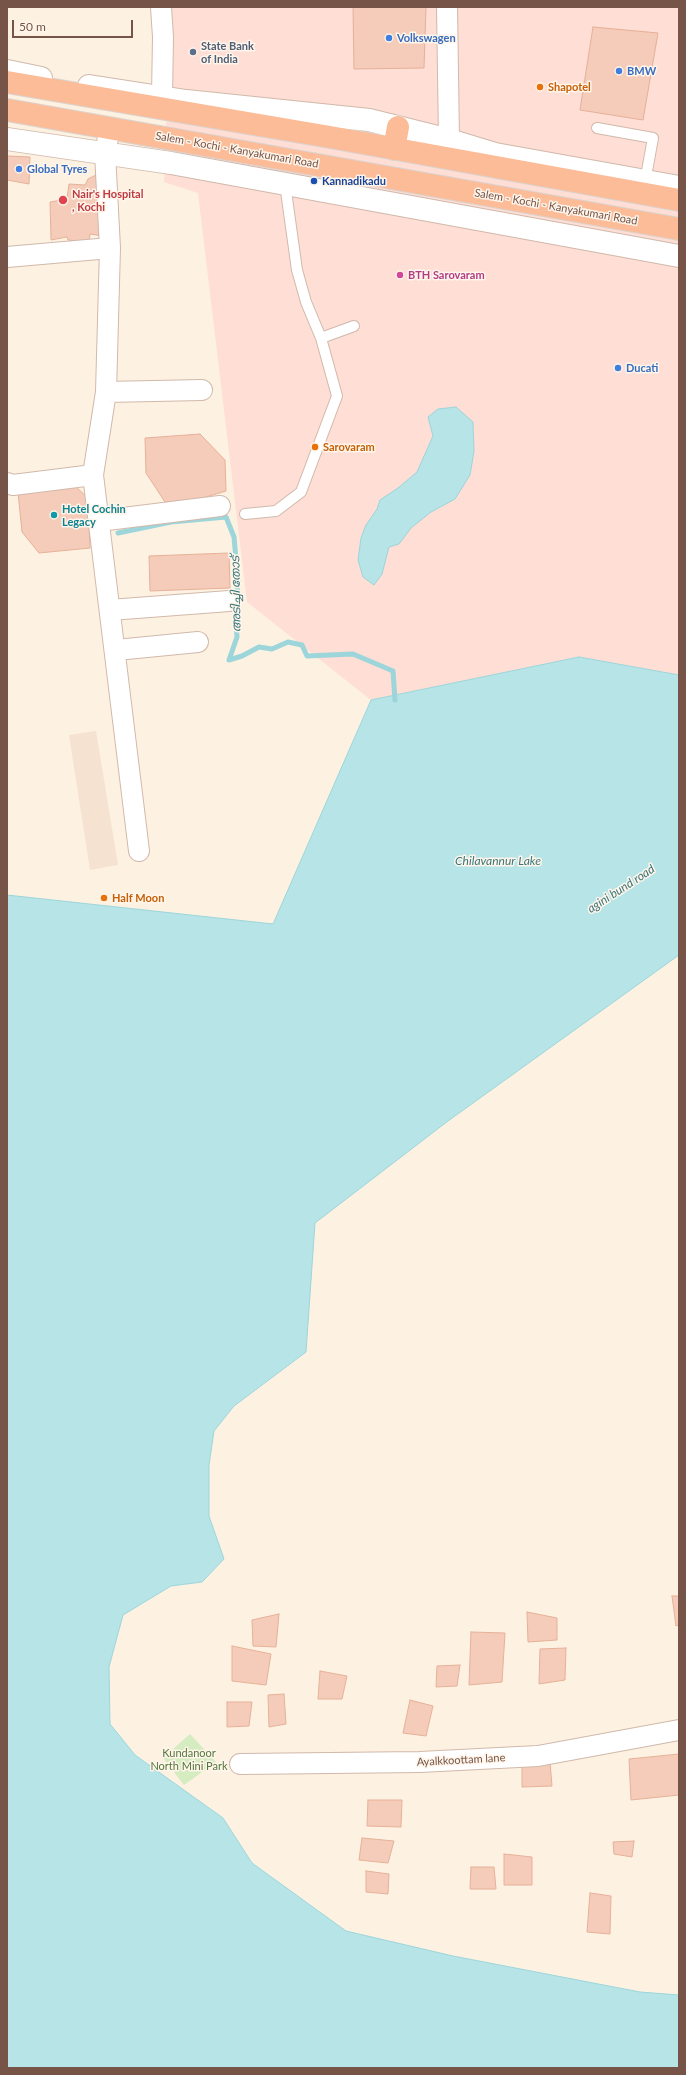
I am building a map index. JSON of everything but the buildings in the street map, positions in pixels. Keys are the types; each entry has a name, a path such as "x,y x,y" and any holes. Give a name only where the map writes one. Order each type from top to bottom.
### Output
{"highway":[{"path":"7,82 679,200"},
{"name":"Salem - Kochi - Kanyakumari Road","path":"7,110 679,229"},
{"path":"394,149 398,127"},
{"path":"591,213 595,185"}],"street":[{"path":"161,7 163,37 162,96"},
{"path":"447,7 449,140"},
{"path":"7,71 59,82 220,105 369,120 449,140 494,154 679,187"},
{"path":"110,128 105,153 110,248 106,392 93,475 116,650 139,851"},
{"path":"7,139 105,153 284,184 679,256"},
{"path":"7,257 110,248"},
{"path":"106,392 202,390"},
{"path":"7,483 13,485 93,475"},
{"path":"99,521 220,506"},
{"path":"110,610 229,601"},
{"path":"116,650 198,642"},
{"name":"Ayalkkoottam lane","path":"240,1764 420,1762 538,1756 679,1730"}],"lane":[{"path":"596,128 653,138 646,182"},
{"path":"245,514 276,511 301,492 338,396 321,338 306,302 297,270 284,184"},
{"path":"321,338 354,326"}],"shaded area":[{"path":"171,7 679,7 679,675 579,657 371,700 247,602 198,193 164,182"},
{"path":"96,731 118,865 90,870 69,735"}],"green space":[{"name":"Kundanoor North Mini Park","path":"190,1734 216,1762 184,1785 163,1758"}],"water":[{"path":"456,407 473,422 474,451 470,475 455,499 431,512 411,528 399,544 389,547 382,574 374,585 363,577 358,560 361,538 366,525 377,509 380,500 398,488 417,472 433,436 428,417 438,409"},
{"name":"Chilavannur Lake","path":"579,657 679,675 679,955 448,1121 315,1223 306,1352 234,1406 214,1431 209,1465 209,1516 224,1559 202,1582 171,1586 123,1615 109,1667 110,1724 135,1755 223,1818 252,1863 346,1931 453,1956 640,1992 679,1995 679,2068 7,2068 7,895 273,924 371,700"}],"waterway":[{"name":"അടിച്ചി തോട്","path":"118,533 171,522 226,517 234,537 238,582 235,608 237,637 229,660 242,656 259,647 272,649 288,642 302,645 307,656 353,654 393,671 395,700"}],"place":[{"name":"Volkswagen","path":"389,38"},
{"name":"State Bank of India","path":"193,52"},
{"name":"BMW","path":"619,71"},
{"name":"Shapotel","path":"540,87"},
{"name":"Global Tyres","path":"19,169"},
{"name":"Kannadikadu","path":"314,181"},
{"name":"Nair's Hospital , Kochi","path":"63,200"},
{"name":"BTH Sarovaram","path":"400,275"},
{"name":"Ducati","path":"618,368"},
{"name":"Sarovaram","path":"315,447"},
{"name":"Hotel Cochin Legacy","path":"54,515"},
{"name":"Half Moon","path":"104,898"}],"water label":[{"name":"agini bund road","path":"621,889"}]}
